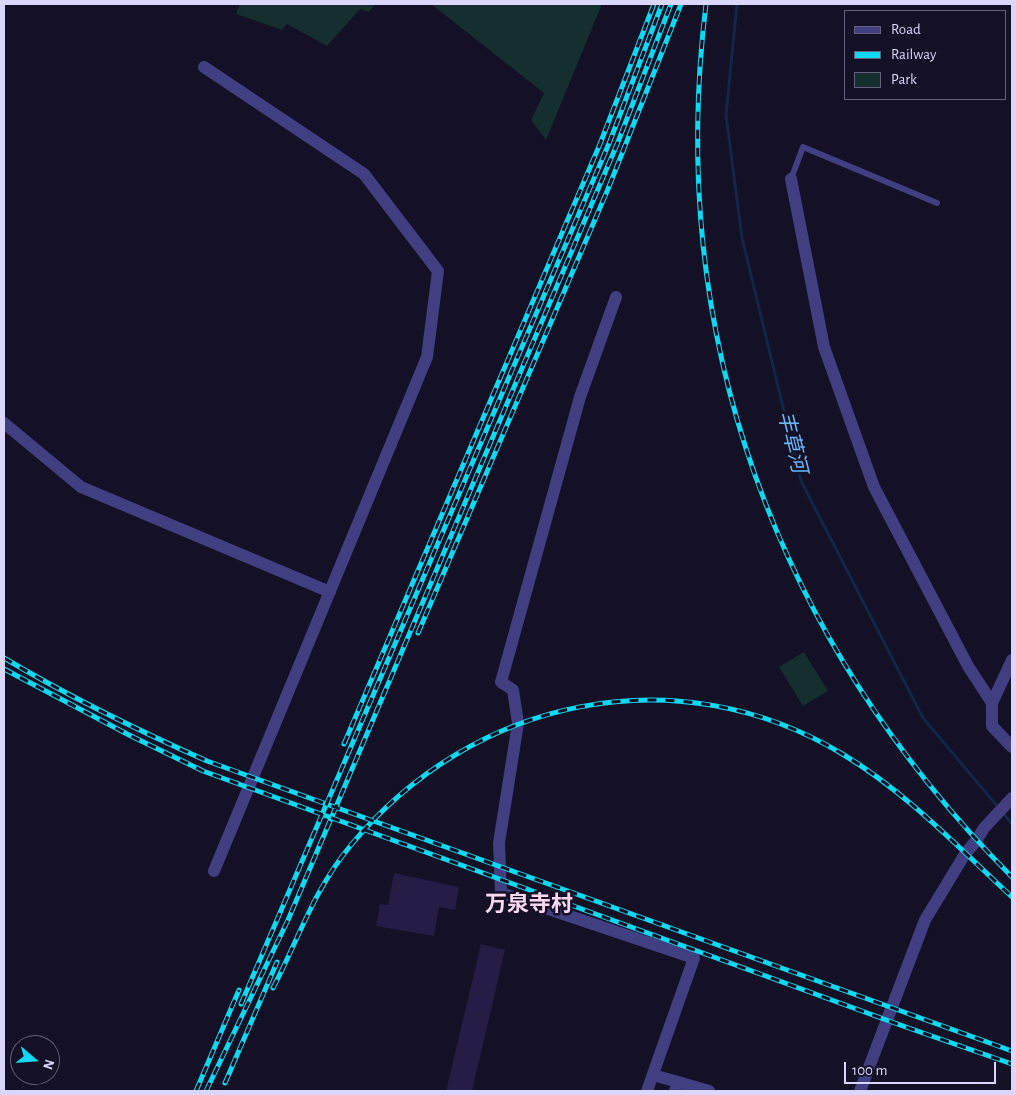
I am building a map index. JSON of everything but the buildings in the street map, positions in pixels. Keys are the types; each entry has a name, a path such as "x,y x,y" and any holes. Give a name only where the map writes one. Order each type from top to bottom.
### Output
{"street":[{"path":"204,67 364,174 438,271 427,357 214,871"},
{"path":"791,179 824,347 874,487 968,666 992,702"},
{"path":"616,297 580,397 501,682 513,690 518,723 499,843 501,892 694,958 647,1091"},
{"path":"4,423 81,487 330,592"},
{"path":"1012,660 992,702 992,726 1012,748"},
{"path":"860,1091 925,920 965,854 984,828 1012,798"},
{"path":"653,1075 676,1087 709,1091"}],"lane":[{"path":"791,179 803,147 937,203"}],"green space":[{"path":"240,4 375,4 369,12 360,9 327,46 287,24 282,30 236,14"},
{"path":"431,4 602,4 546,140 531,120 544,93"},
{"path":"804,652 828,691 803,706 779,667"}],"waterway":[{"name":"丰草河","path":"737,4 726,115 742,238 801,481 923,718 998,807"},
{"name":"丰草河","path":"1002,812 1012,824"}],"railway":[{"path":"344,744 600,144 654,4"},
{"path":"241,1004 610,141 662,4"},
{"path":"206,1091 288,920 618,142 671,4"},
{"path":"418,633 608,189 681,4"},
{"path":"706,4 698,127 703,248 723,364 756,476 801,584 859,687 930,785 1012,877"},
{"path":"4,658 104,712 207,761 1012,1051"},
{"path":"4,669 129,735 203,771 1012,1064"},
{"path":"273,988 308,914 338,862 351,845 400,794 456,754 517,725 581,707 647,700 714,706 780,724 844,755 889,786 932,822 1012,897"},
{"path":"225,1083 277,962"},
{"path":"196,1091 239,990"}],"district":[{"name":"万泉寺村","path":"529,904"}]}
